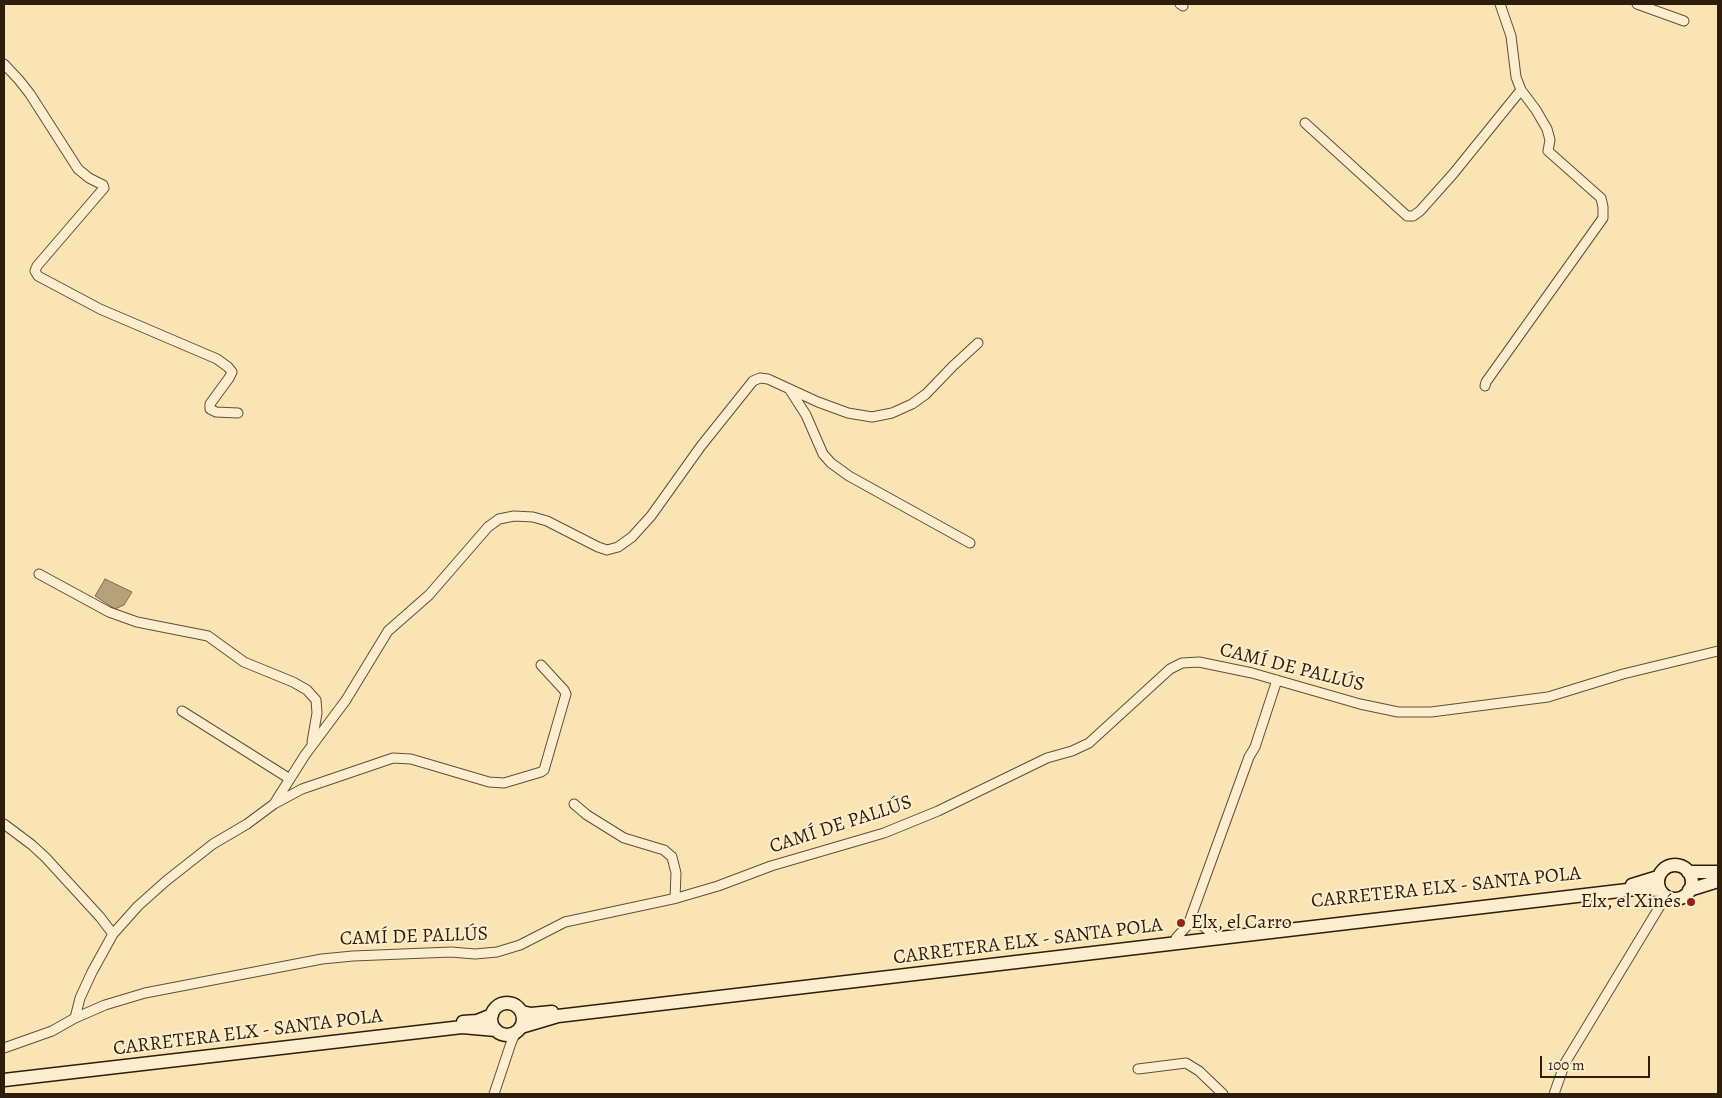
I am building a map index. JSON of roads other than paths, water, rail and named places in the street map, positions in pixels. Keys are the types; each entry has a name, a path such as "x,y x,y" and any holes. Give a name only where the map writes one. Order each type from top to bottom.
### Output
{"main road":[{"path":"1689,890 1691,881 1688,872 1684,868 1672,866 1661,872 1661,888 1679,898 1689,890 1718,881"},
{"path":"1688,872 1718,872"},
{"name":"CARRETERA ELX - SANTA POLA","path":"522,1012 531,1014 847,974 1008,958 1117,943 1212,934 1627,886 1661,888"},
{"name":"CARRETERA ELX - SANTA POLA","path":"4,1080 462,1027 510,1033 558,1016 1626,890 1661,888"},
{"path":"506,1003 516,1005 522,1012 523,1017 510,1033 493,1026 492,1015 497,1007 506,1003"},
{"name":"CARRETERA ELX - SANTA POLA","path":"4,1075 289,1040 476,1021 492,1015"}],"street":[{"path":"1485,386 1603,218 1601,198 1548,151 1550,140 1547,129 1521,90 1516,77 1511,36 1500,4"},
{"path":"1637,4 1684,20"},
{"path":"4,64 30,94 78,169 89,178 103,185 104,188 37,266 35,271 38,276 100,309 228,366 232,372 230,378 210,404 210,409 216,412 238,413"},
{"path":"1305,123 1407,216 1412,216 1420,211 1454,174 1521,90"},
{"path":"274,804 311,747 346,700 388,632 430,595 488,527 499,519 514,516 533,517 547,521 598,547 607,550 618,547 632,537 651,516 685,467 753,380 760,378 768,379 848,413 872,417 892,413 912,404 926,394 952,366 978,343"},
{"path":"790,389 806,415 823,454 831,463 850,476 970,543"},
{"path":"38,574 109,612 137,622 208,636 244,662 293,682 307,690 316,700 317,713 311,747"},
{"name":"CAMÍ DE PALLÚS","path":"4,1048 52,1031 75,1018 105,1005 145,992 322,959 451,952 475,954 497,952 520,945 565,922 675,898 718,886 771,866 884,833 938,811 1047,758 1072,751 1089,743 1170,668 1182,663 1199,662 1252,673 1360,704 1398,712 1432,712 1548,697 1623,674 1718,651"},
{"path":"75,1018 80,998 96,964 113,934 138,906 213,844 274,804 302,789 393,758 411,759 489,782 504,783 544,770 566,694 541,665"},
{"path":"1176,938 1188,925 1249,756 1255,746 1277,680"},
{"path":"182,711 290,779"},
{"path":"574,804 586,815 624,838 664,850 672,857 676,873 675,898"},
{"path":"4,824 46,858 113,934"},
{"path":"1554,1094 1565,1063 1661,888"},
{"path":"1188,925 1202,925 1212,934"},
{"path":"494,1094 510,1033"},
{"path":"1138,1069 1186,1063 1199,1071 1223,1094"}],"place":[{"name":"Elx, el Xinés","path":"1691,902"},
{"name":"Elx, el Carro","path":"1181,923"}]}
